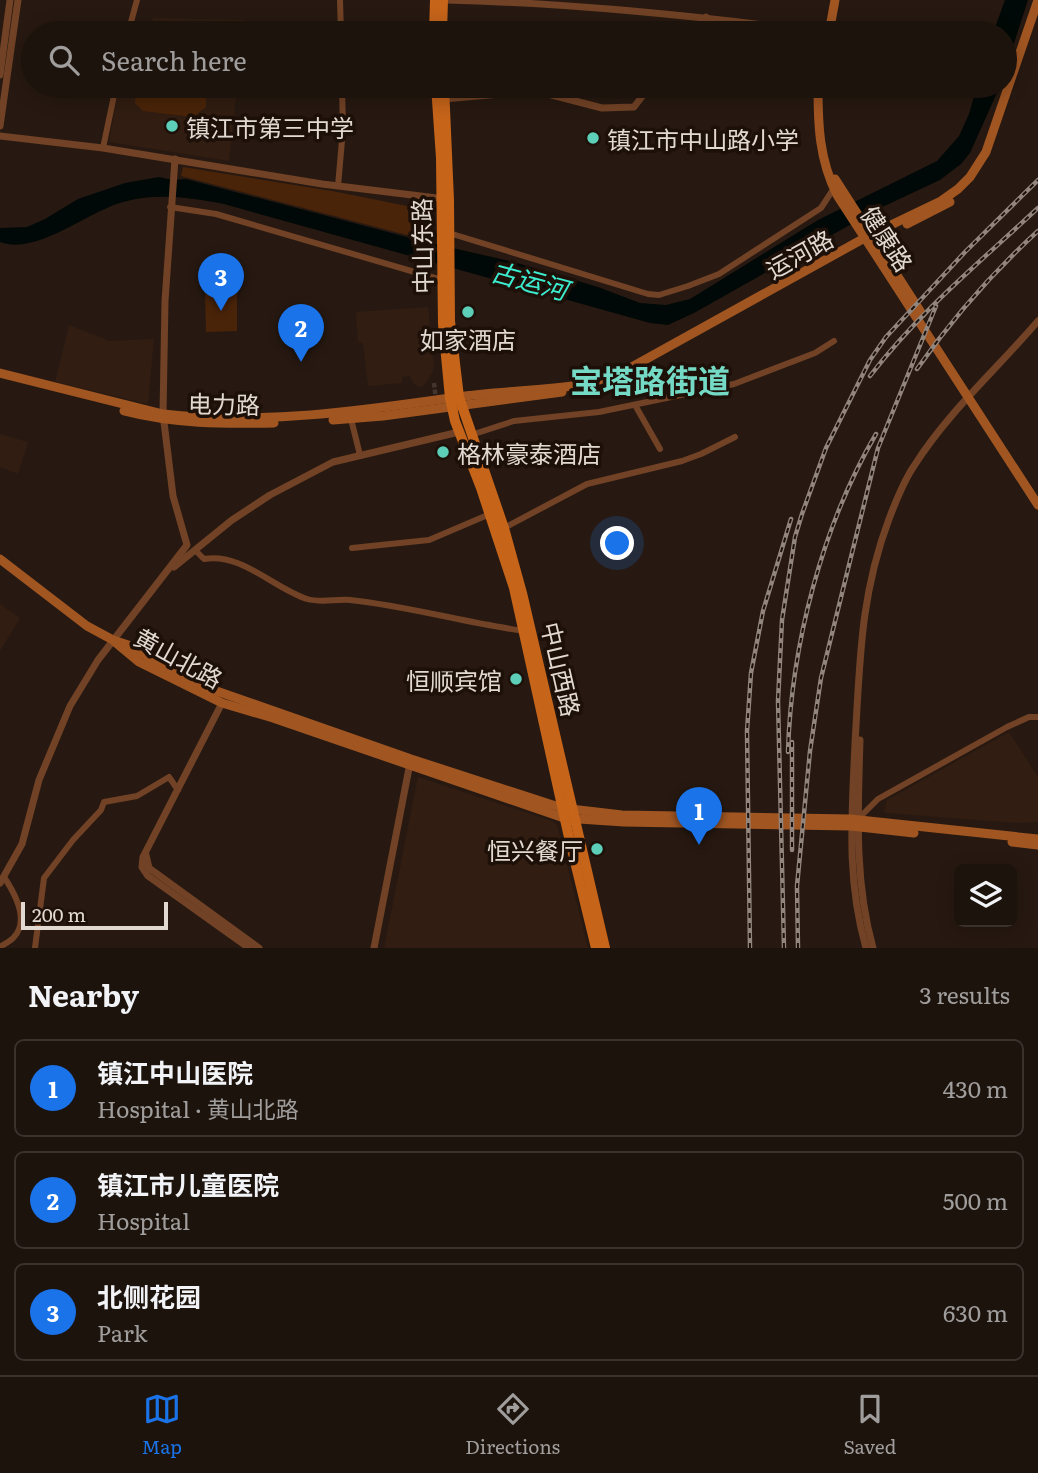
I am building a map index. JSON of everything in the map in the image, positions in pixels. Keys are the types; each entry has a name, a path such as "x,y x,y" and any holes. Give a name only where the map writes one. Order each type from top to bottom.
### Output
{"main road":[{"path":"435,0 435,21"},
{"path":"443,21 444,0"},
{"path":"827,21 829,0"},
{"path":"829,21 835,0"},
{"name":"运河路","path":"1017,63 1038,0"},
{"name":"运河路","path":"1017,76 1038,13"},
{"name":"中山东路","path":"437,98 445,199"},
{"name":"健康路","path":"822,98 827,159 838,192 970,397"},
{"name":"运河路","path":"456,402 524,398 591,388 621,378 941,201 958,189 978,166 1005,98"},
{"name":"运河路","path":"868,239 948,203 978,175 991,153 1009,98"},
{"name":"中山东路","path":"444,99 444,276 456,402"},
{"name":"电力路","path":"0,373 164,417 291,417 456,402"},
{"name":"电力路","path":"0,379 164,417 251,423 351,419 456,402"},
{"path":"970,397 1038,495"},
{"path":"970,397 1038,505"},
{"name":"中山西路","path":"456,402 459,432 490,514 527,631"},
{"name":"中山西路","path":"456,402 471,435 503,528 569,814 596,948"},
{"path":"0,559 87,626 113,640"},
{"name":"黄山北路","path":"113,640 139,662 222,704 569,814 854,823"},
{"name":"黄山北路","path":"113,640 128,645 205,687 413,763"},
{"name":"中山西路","path":"569,814 605,948"},
{"path":"854,823 1038,839"},
{"path":"854,823 1038,845"}],"street":[{"path":"0,75 10,0"},
{"path":"0,126 18,0"},
{"path":"131,21 137,0"},
{"path":"340,0 341,21"},
{"path":"444,0 543,2 730,21"},
{"path":"103,148 113,98"},
{"path":"338,186 343,129 342,98"},
{"path":"444,99 455,98"},
{"path":"563,98 602,108 634,107 641,98"},
{"path":"0,136 103,148 338,186 445,199"},
{"path":"0,947 15,936 20,921 15,893 2,880 22,844 39,780 70,706 98,660 141,601 167,573 187,545 173,496 164,417 165,301 175,159"},
{"path":"446,239 659,295 719,274 821,208 838,192"},
{"path":"170,207 216,214 444,276"},
{"path":"866,948 852,885 864,637 875,575 889,531 917,468 970,397 1038,324"},
{"path":"471,435 514,421 599,412 734,384 816,353 834,341"},
{"path":"635,405 660,449"},
{"path":"351,419 360,455"},
{"path":"167,573 232,520 270,495 333,462 459,432"},
{"path":"503,528 587,484 682,461 734,437"},
{"path":"352,548 429,540 490,514"},
{"path":"196,551 204,559 213,557 234,561 309,600 350,600 527,631"},
{"path":"222,704 142,863 148,876 249,948"},
{"path":"854,823 878,799 1007,727 1029,717 1038,717"},
{"path":"376,948 413,763"},
{"path":"35,948 44,878 73,839 101,810 103,802 137,796 169,777 178,790"},
{"path":"854,823 864,915 873,948"},
{"path":"148,850 145,859 149,868 259,948"}],"shaded area":[{"path":"153,18 244,20 244,21 152,21"},
{"name":"镇江市第三中学","path":"117,98 236,98 229,161 109,142"},
{"path":"135,98 206,98 206,107 193,117 143,111 135,103"},
{"path":"183,167 332,191 427,210 430,241 181,176"},
{"path":"205,290 237,290 237,331 206,332"},
{"path":"428,307 434,369 424,386 414,384 410,376 402,377 402,383 368,386 363,343 358,341 356,312"},
{"path":"69,325 109,341 154,339 148,404 55,382"},
{"path":"0,434 28,442 18,474 0,467"},
{"path":"0,604 20,618 0,651"},
{"path":"1009,732 1038,777 1038,822 1016,823 884,811 887,800"},
{"path":"418,777 552,821 557,825 588,948 384,948"}],"water":[{"path":"1005,0 1028,0 1017,34 1017,21 997,21"},
{"name":"古运河","path":"974,98 995,98 970,153 961,164 940,180 878,209 668,325 650,323 224,204 188,198 151,197 127,201 47,238 15,245 0,242 0,228 27,227 78,199 125,183 159,177 186,179 426,242 514,262 598,287 640,303 666,305 690,299 818,220 937,161 959,136"}],"tunnel":[{"path":"434,383 436,400"}],"railway":[{"path":"784,948 778,701 782,620 795,537 802,514 826,448 870,360 886,337 965,252 1038,180"},
{"path":"870,376 929,309 1038,208"},
{"path":"917,369 973,297 1038,231"},
{"path":"798,948 797,886 810,751 821,678 878,448 936,306"},
{"path":"788,752 795,671 813,588 840,508 876,434"},
{"path":"750,948 747,731 751,673 763,611 791,519"},
{"path":"792,742 792,850"}],"place":[{"name":"镇江市第三中学","path":"172,126"},
{"name":"镇江市中山路小学","path":"593,138"},
{"name":"北侧花园","path":"221,311"},
{"name":"如家酒店","path":"468,312"},
{"name":"镇江市儿童医院","path":"301,362"},
{"name":"格林豪泰酒店","path":"443,452"},
{"name":"恒顺宾馆","path":"516,679"},
{"name":"镇江中山医院","path":"699,845"},
{"name":"恒兴餐厅","path":"597,849"}],"district":[{"name":"宝塔路街道","path":"650,379"}]}
